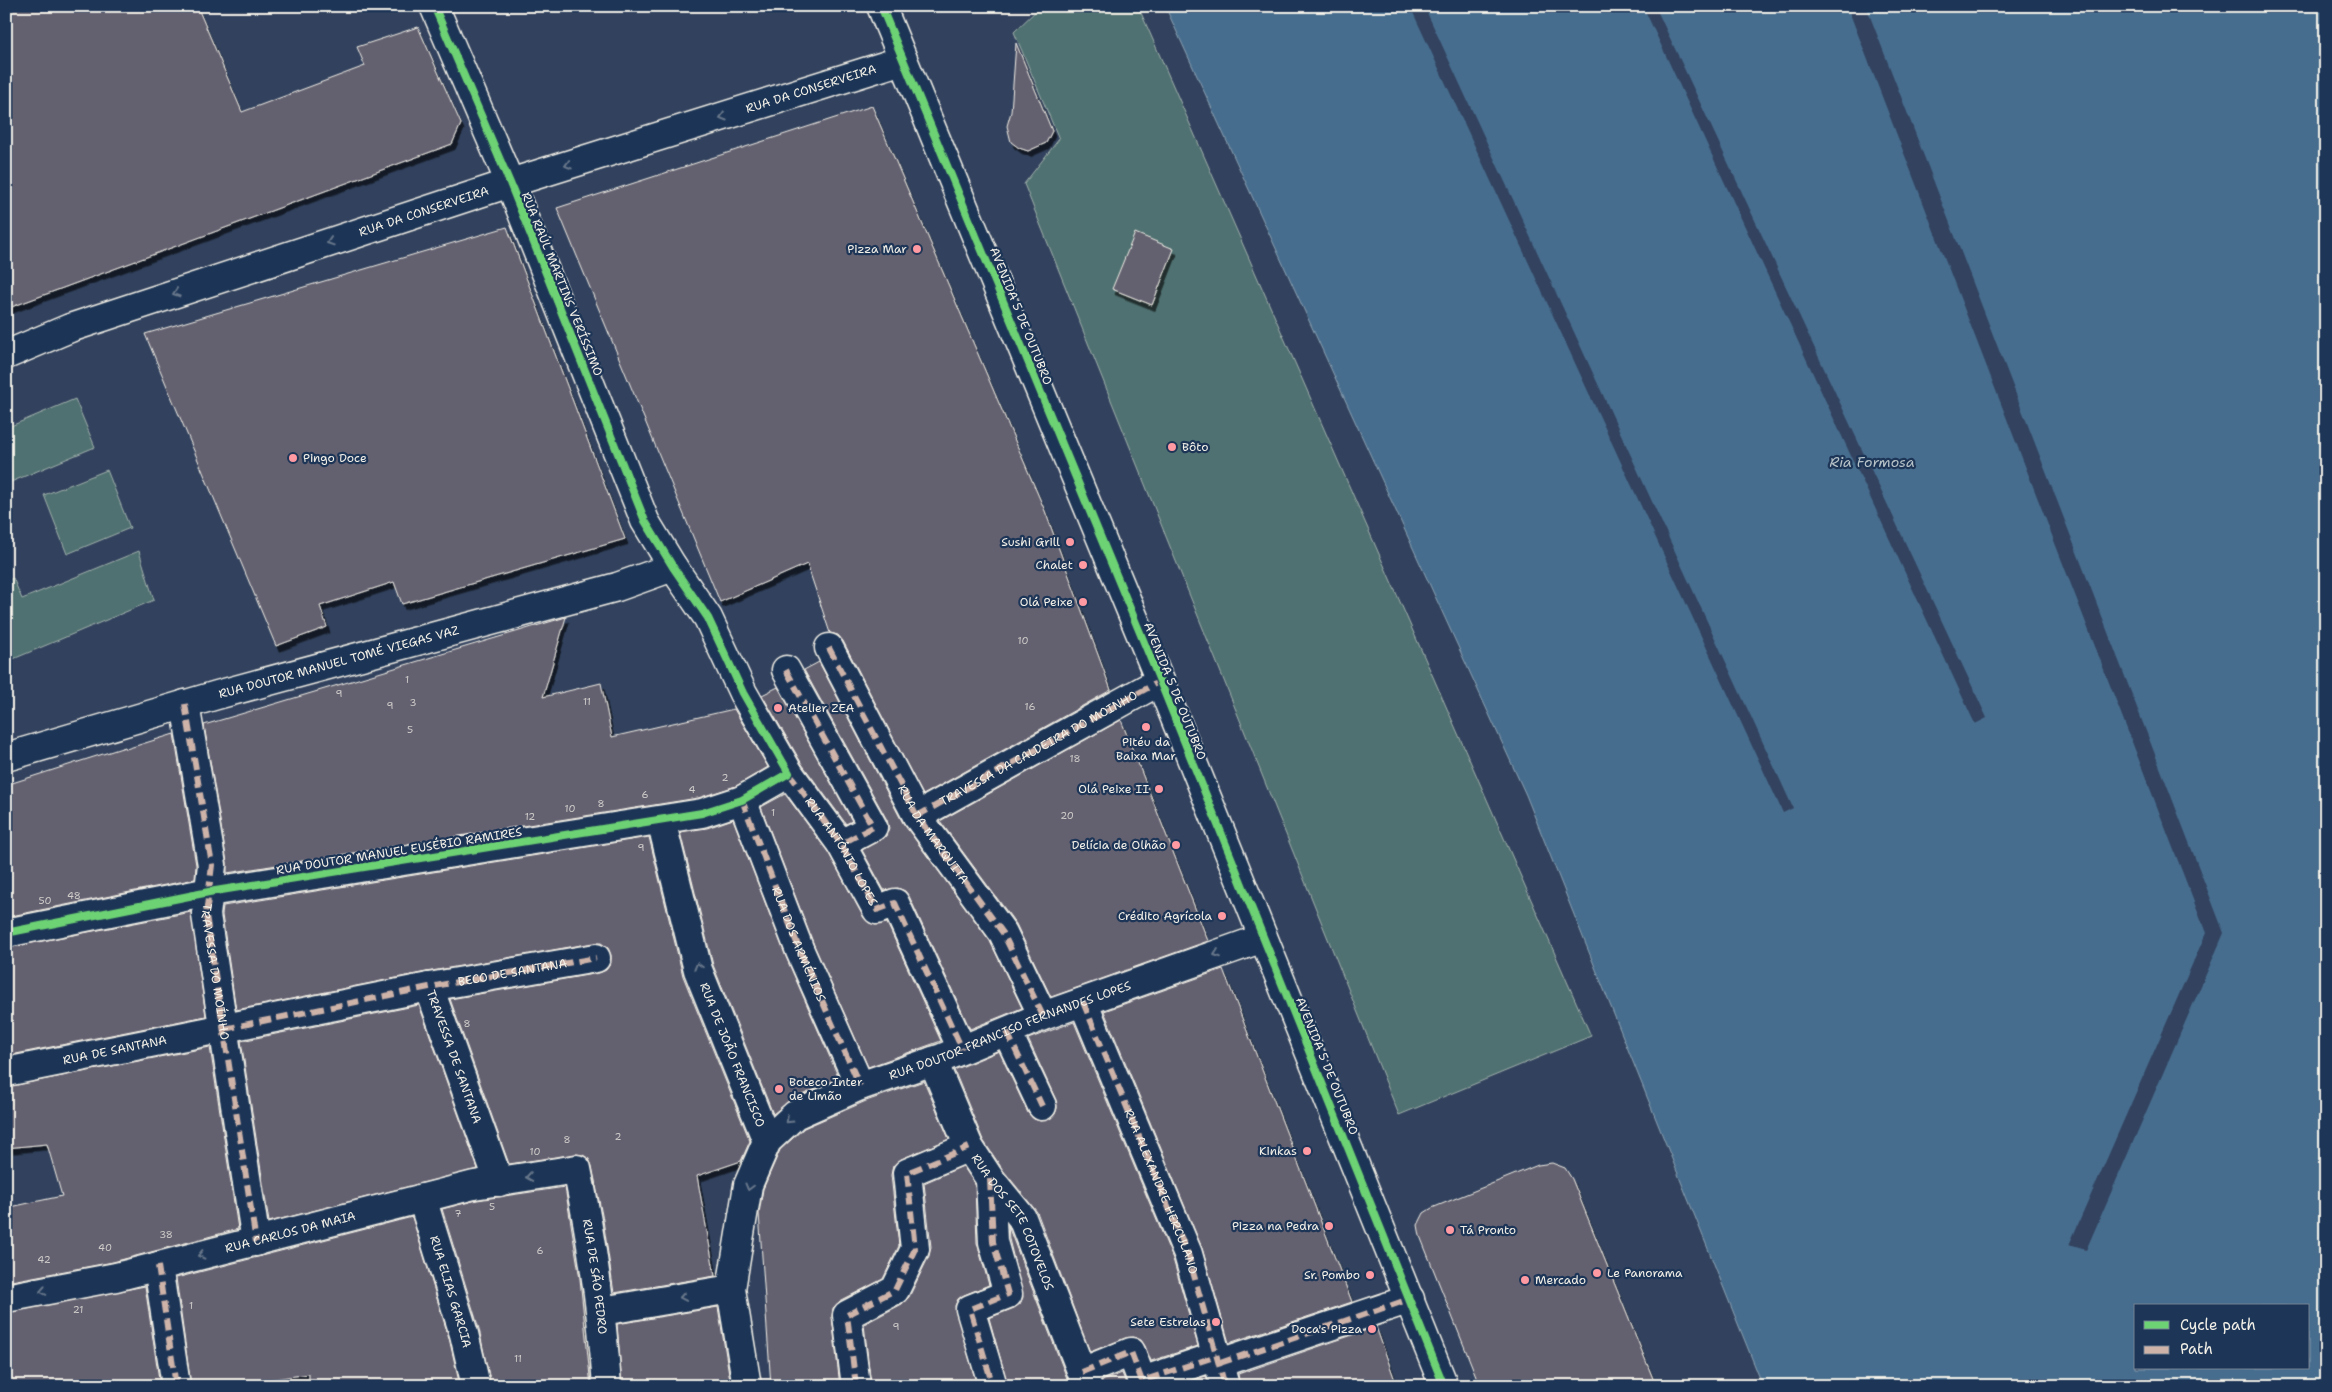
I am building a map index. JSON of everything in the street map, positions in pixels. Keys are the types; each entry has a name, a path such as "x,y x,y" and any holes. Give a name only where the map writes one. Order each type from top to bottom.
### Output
{"street":[{"name":"RUA RAÚL MARTINS VERÍSSIMO","path":"434,6 510,184 645,521 673,567 708,618 743,693"},
{"name":"AVENIDA 5 DE OUTUBRO","path":"881,6 1160,681 1444,1386"},
{"name":"RUA DA CONSERVEIRA","path":"6,354 70,328 510,184 903,60"},
{"name":"RUA DOUTOR MANUEL TOMÉ VIEGAS VAZ","path":"6,757 185,704 617,587 673,567"},
{"name":"RUA DA MARQUITA","path":"829,648 917,816 1003,933 1043,1016"},
{"path":"786,670 873,827 841,844"},
{"name":"TRAVESSA DA CALDEIRA DO MOINHO","path":"917,816 1160,681"},
{"name":"RUA ANTÓNIO LOPES","path":"743,693 789,773 841,844 877,910 895,903 962,1049"},
{"name":"TRAVESSA DO MOÍNHO","path":"185,704 212,866 206,915 256,1242"},
{"name":"RUA DOUTOR MANUEL EUSÉBIO RAMIRES","path":"6,933 209,892 702,813 742,800 789,773"},
{"name":"RUA DOS ARMÉNIOS","path":"742,800 800,951 860,1086"},
{"name":"RUA DE JOÃO FRANCISCO","path":"661,820 698,970 767,1141 748,1185 731,1289 747,1386"},
{"name":"RUA DOUTOR FRANCISO FERNANDES LOPES","path":"767,1141 795,1115 860,1086 933,1061 1043,1016 1263,938"},
{"name":"BECO DE SANTANA","path":"429,987 596,958"},
{"name":"TRAVESSA DE SANTANA","path":"224,1029 429,987 499,1182"},
{"name":"RUA ALEXANDRE HERCULANO","path":"1083,1002 1188,1254 1221,1368"},
{"name":"RUA DE SANTANA","path":"6,1072 224,1029"},
{"path":"1007,1032 1042,1106"},
{"name":"RUA DOS SETE COTOVELOS","path":"933,1061 969,1147 990,1179 1022,1218 1084,1379"},
{"path":"856,1386 847,1315 895,1290 915,1249 907,1173 969,1147"},
{"name":"RUA CARLOS DA MAIA","path":"6,1298 116,1277 474,1185 577,1169"},
{"name":"RUA DE SÃO PEDRO","path":"577,1169 590,1234 602,1311 607,1386"},
{"path":"990,1179 993,1242 1008,1294 970,1308 993,1386"},
{"name":"RUA ELIAS GARCIA","path":"422,1198 464,1334 476,1386"},
{"path":"158,1266 176,1386"},
{"path":"602,1311 731,1289"},
{"path":"1084,1379 1131,1352 1142,1382 1221,1368 1410,1299"}],"green space":[{"path":"1041,6 1138,6 1591,1036 1399,1115 1024,184 1059,139 1014,32"},
{"path":"75,399 95,447 6,484 6,428"},
{"path":"107,470 130,528 67,554 44,495"},
{"path":"139,551 154,600 6,662 6,581 13,578 22,599"}],"water":[{"name":"Ria Formosa","path":"1165,6 2326,6 2326,1386 1763,1386 1526,795"}],"pier":[{"path":"1410,6 1424,6 1793,808 1783,813"},
{"path":"1643,6 1655,6 1987,718 1975,724"},
{"path":"1847,6 1866,6 2224,933 2086,1250 2069,1245 2206,933"}],"building":[{"path":"6,6 197,6 242,112 365,66 357,47 418,27 461,124 452,144 6,309"},
{"path":"1016,43 1052,131 1046,143 1028,151 1019,148 1011,142 1007,126 1011,112"},
{"path":"872,106 1045,511 1111,690 923,795 843,641 838,635 830,633 807,564 720,602 557,208"},
{"path":"507,227 625,539 402,604 394,582 320,606 327,627 276,646 145,334"},
{"path":"1135,233 1174,249 1152,305 1112,289"},
{"path":"566,617 543,697 601,683 612,737 734,709 768,767 736,786 698,798 227,873 227,862 204,725"},
{"path":"819,662 903,823 990,941 1022,1008 970,1029 909,896 905,891 898,888 884,890 862,850 886,836 889,828 887,820 804,670"},
{"path":"778,687 852,821 846,824 802,764 762,695"},
{"path":"1121,720 1208,941 1051,997 1016,924 940,821"},
{"path":"174,734 196,865 195,879 6,917 6,785 125,747 126,749"},
{"path":"785,794 828,852 864,918 875,925 887,923 941,1041 868,1067 814,945 761,807"},
{"path":"733,819 786,957 839,1078 789,1101 773,1114 713,965 680,832 707,828"},
{"path":"649,837 683,976 750,1141 741,1161 697,1176 715,1276 614,1293 603,1220 589,1159 583,1155 575,1154 509,1164 450,999 599,973 606,970 611,963 611,955 608,948 601,943 593,943 426,972 236,1010 222,915 223,906"},
{"path":"191,912 206,1016 6,1056 6,948"},
{"path":"1223,969 1352,1302 1229,1343 1202,1248 1104,1011"},
{"path":"419,1005 478,1169 269,1222 241,1041"},
{"path":"1074,1022 1173,1259 1198,1346 1151,1361 1141,1340 1134,1337 1125,1338 1090,1352 1037,1212 1003,1170 983,1140 954,1070 999,1051 1028,1113 1034,1119 1040,1121 1048,1120 1055,1114 1057,1108 1056,1100 1028,1039"},
{"path":"210,1047 238,1229 113,1262 6,1282 6,1208 62,1196 47,1144 6,1148 6,1087"},
{"path":"924,1081 949,1139 901,1159 893,1166 891,1175 899,1246 883,1279 840,1301 833,1308 832,1317 840,1386 771,1386 759,1213 763,1189 780,1150 804,1128 866,1101"},
{"name":"Mercado","path":"1552,1163 1565,1168 1572,1179 1656,1386 1480,1386 1420,1236 1418,1225 1424,1213 1432,1208 1538,1165"},
{"path":"963,1166 975,1184 977,1243 989,1285 964,1295 958,1299 955,1306 977,1386 871,1386 864,1324 902,1304 909,1297 929,1256 931,1247 924,1183"},
{"path":"565,1187 580,1279 591,1386 491,1386 479,1329 442,1209 477,1200"},
{"path":"412,1217 449,1338 460,1386 309,1386 309,1374 246,1383 246,1386 191,1386 176,1278"},
{"path":"1008,1226 1070,1386 1008,1386 989,1318 1014,1308 1020,1304 1023,1297 1009,1239"},
{"path":"145,1286 160,1386 6,1386 6,1313"},
{"path":"718,1307 731,1386 622,1386 617,1324"},
{"path":"1376,1327 1397,1386 1240,1386 1238,1374"},
{"path":"1122,1373 1127,1386 1102,1386 1102,1381"},
{"path":"1206,1376 1209,1386 1177,1386"}],"marked path":[{"path":"829,648 917,816 1003,933 1043,1016"},
{"path":"786,670 873,827 841,844"},
{"path":"917,816 1160,681"},
{"path":"185,704 212,865 206,915 256,1242"},
{"path":"789,773 841,844 877,910 895,903 962,1049"},
{"path":"742,800 800,951 860,1086"},
{"path":"224,1029 429,987 596,958"},
{"path":"1083,1002 1188,1254 1225,1386"},
{"path":"1007,1032 1042,1106"},
{"path":"856,1386 847,1315 895,1290 915,1249 907,1173 969,1147"},
{"path":"990,1179 993,1242 1008,1294 970,1309 993,1386"},
{"path":"158,1266 176,1386"},
{"path":"1220,1363 1410,1299"},
{"path":"1082,1372 1131,1352 1142,1381 1217,1356"}],"cycle path":[{"path":"6,933 209,892 702,813 742,800 789,773 743,693 708,618 673,567 645,521 510,183 434,6"},
{"path":"881,6 1160,681 1444,1386"}],"place":[{"name":"Pizza Mar","path":"917,249"},
{"name":"Bôto","path":"1172,447"},
{"name":"Pingo Doce","path":"293,458"},
{"name":"Sushi Grill","path":"1070,542"},
{"name":"Chalet","path":"1083,565"},
{"name":"Olá Peixe","path":"1083,602"},
{"name":"Atelier ZEA","path":"778,708"},
{"name":"Pitéu da Baixa Mar","path":"1146,727"},
{"name":"Olá Peixe II","path":"1159,789"},
{"name":"Delícia de Olhão","path":"1176,845"},
{"name":"Crédito Agrícola","path":"1222,916"},
{"name":"Boteco Inter de Limão","path":"779,1089"},
{"name":"Kinkas","path":"1307,1151"},
{"name":"Pizza na Pedra","path":"1329,1226"},
{"name":"Tá Pronto","path":"1450,1230"},
{"name":"Le Panorama","path":"1597,1273"},
{"name":"Sr. Pombo","path":"1370,1275"},
{"name":"Mercado","path":"1525,1280"},
{"name":"Sete Estrelas","path":"1216,1322"},
{"name":"Doca's Pizza","path":"1372,1329"}]}
